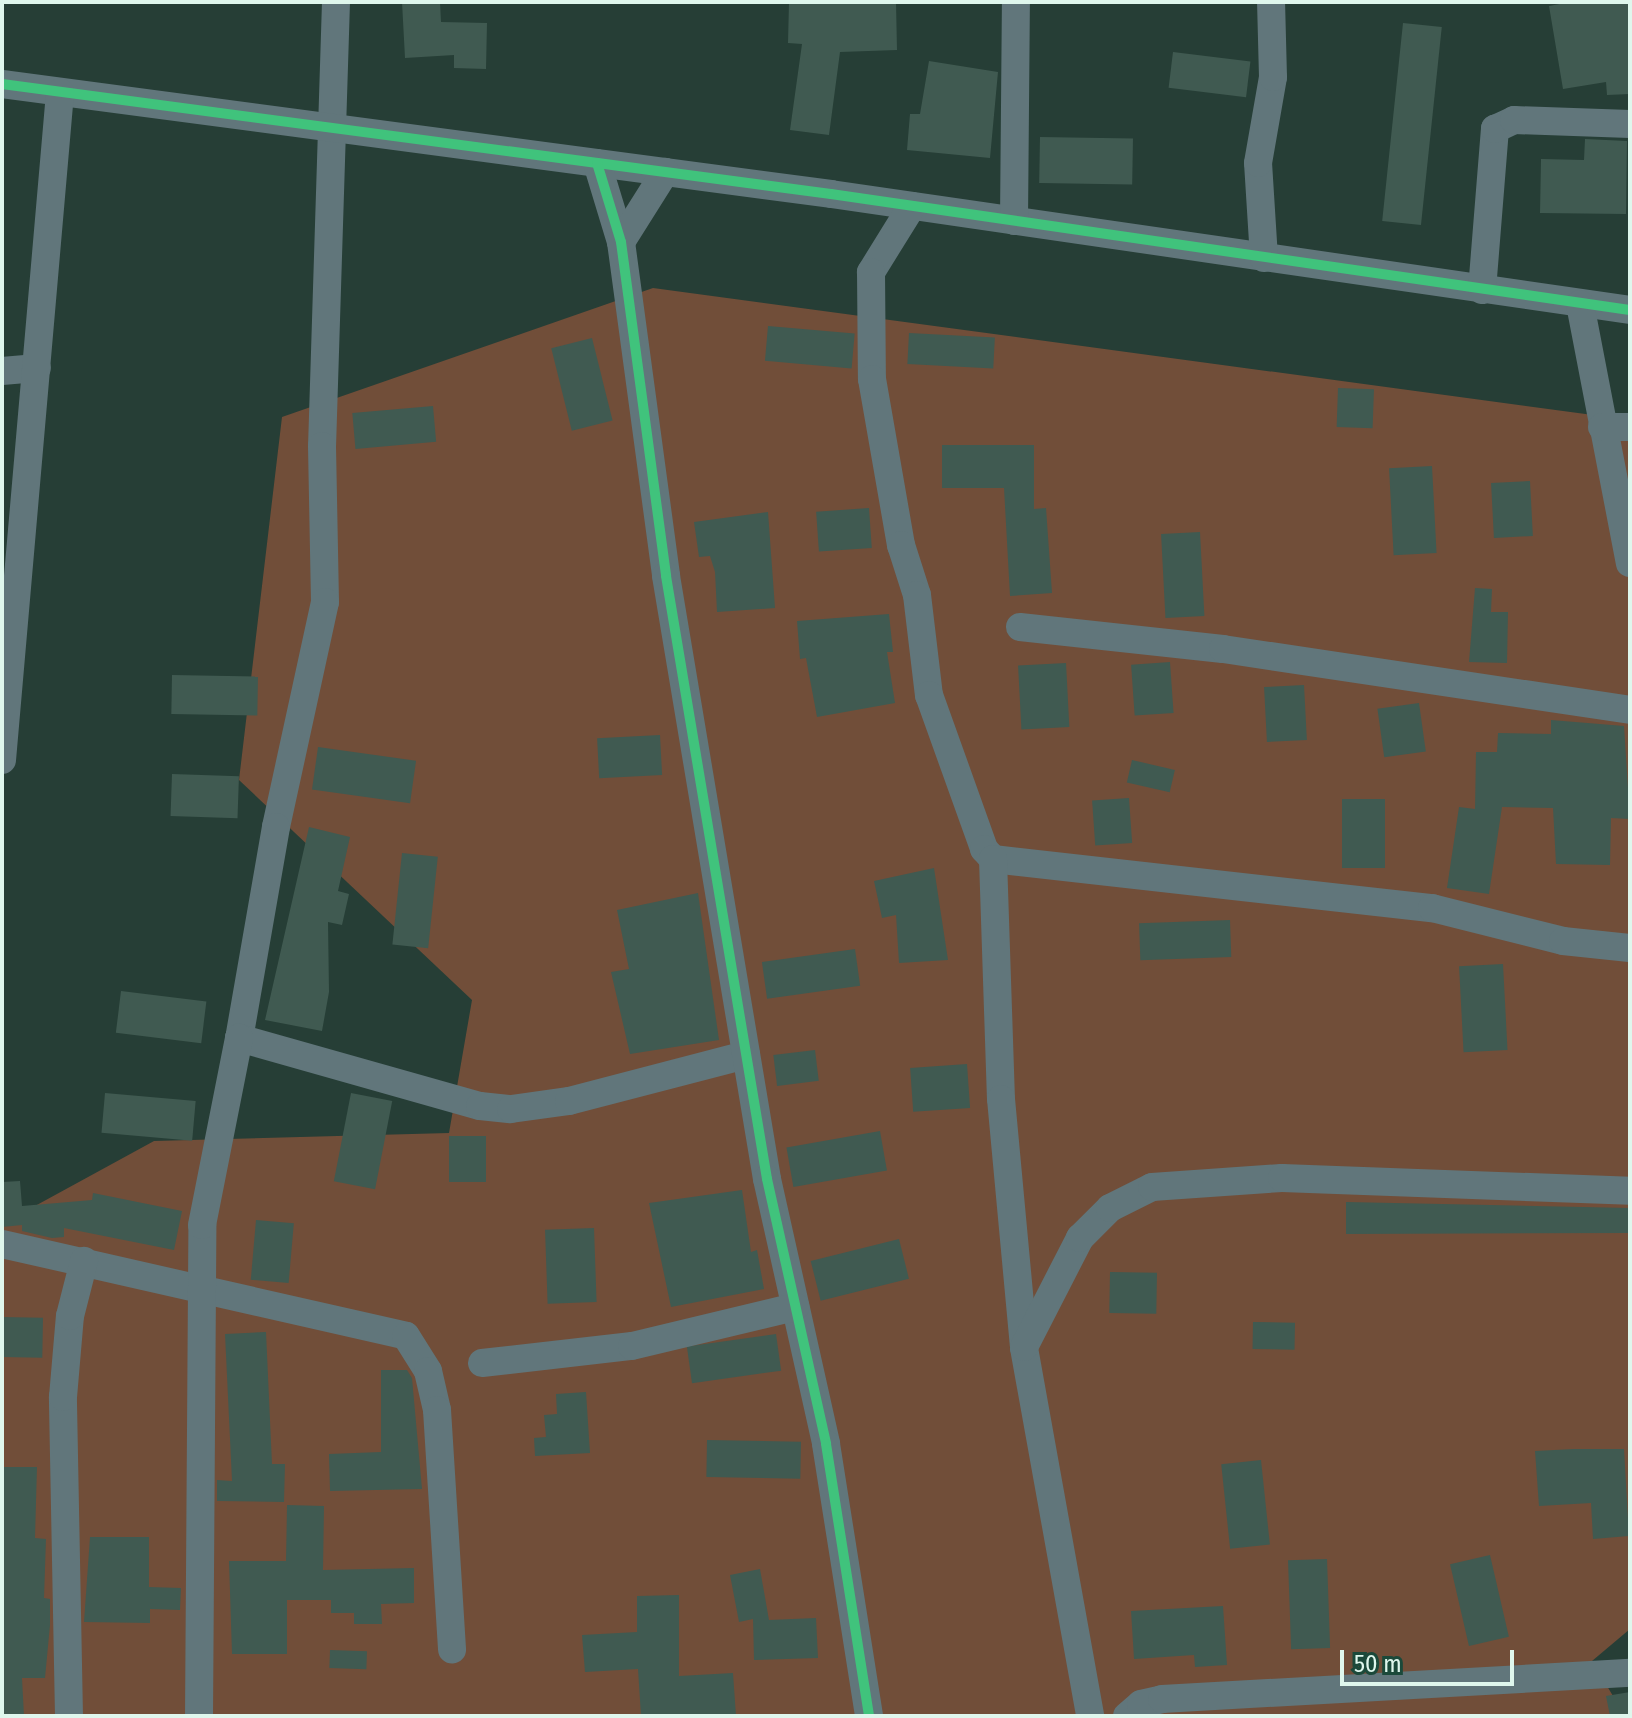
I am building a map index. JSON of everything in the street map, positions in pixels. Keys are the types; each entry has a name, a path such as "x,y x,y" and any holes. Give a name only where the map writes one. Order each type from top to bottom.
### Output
{"street":[{"path":"199,1716 199,1289 209,1168 239,1038 276,827 325,602 322,446 336,2"},
{"path":"1014,221 1016,2"},
{"path":"1264,258 1258,163 1273,77 1271,2"},
{"path":"2,84 912,206 1630,310"},
{"path":"2,760 8,600 37,368 60,93"},
{"path":"1482,290 1495,129 1514,120 1630,124"},
{"path":"597,163 621,242 666,576 746,1055 795,1307 826,1444 869,1716"},
{"path":"621,242 665,172"},
{"path":"912,206 871,272 872,379 901,545 917,595 929,695 984,849 993,859 1001,1099 1024,1348 1090,1716"},
{"path":"1580,304 1630,563"},
{"path":"2,371 37,368"},
{"path":"1602,427 1630,427"},
{"path":"1020,627 1223,649 1630,710"},
{"path":"993,859 1432,908 1563,941 1630,948"},
{"path":"239,1038 480,1106 511,1109 569,1101 746,1055"},
{"path":"1024,1348 1080,1238 1110,1208 1152,1187 1282,1178 1630,1191"},
{"path":"2,1244 199,1289 378,1325 406,1336 418,1350 437,1410 452,1650"},
{"path":"69,1716 63,1397 70,1316 84,1261"},
{"path":"482,1363 632,1346 795,1307"},
{"path":"1127,1716 1141,1704 1162,1699 1630,1673"}],"shaded area":[{"path":"653,288 1630,420 1630,1629 1592,1661 1625,1716 2,1716 2,1224 154,1141 449,1133 472,1000 239,780 282,417"}],"building":[{"path":"402,2 440,2 441,22 487,23 486,69 454,68 454,55 405,58"},
{"path":"789,2 896,2 897,50 840,52 829,135 790,130 802,44 788,43"},
{"path":"1570,2 1630,2 1630,94 1607,95 1606,82 1563,89 1549,6"},
{"path":"1403,23 1442,27 1421,225 1382,221"},
{"path":"1173,52 1250,62 1246,97 1169,88"},
{"path":"929,61 998,72 990,158 907,150 910,114 920,114"},
{"path":"1040,137 1133,139 1132,185 1039,183"},
{"path":"1585,139 1627,141 1626,214 1540,213 1541,159 1584,160"},
{"path":"768,326 855,334 852,368 765,361"},
{"path":"909,333 995,338 993,368 907,364"},
{"path":"592,338 613,420 572,431 551,348"},
{"path":"1338,388 1374,389 1373,428 1337,427"},
{"path":"433,406 436,442 355,449 352,413"},
{"path":"942,445 1034,445 1034,509 1046,508 1052,593 1010,596 1004,488 942,488"},
{"path":"1432,466 1437,553 1394,555 1389,468"},
{"path":"1530,481 1533,536 1494,538 1491,483"},
{"path":"869,508 872,548 819,552 816,512"},
{"path":"768,512 775,608 717,612 715,572 710,556 699,557 694,522"},
{"path":"1200,532 1204,616 1165,618 1161,534"},
{"path":"1475,588 1492,589 1491,612 1508,612 1507,663 1469,662"},
{"path":"889,614 893,652 887,652 895,703 817,717 806,658 800,659 797,621"},
{"path":"1170,662 1174,713 1135,716 1131,665"},
{"path":"1066,663 1069,727 1021,729 1018,666"},
{"path":"172,675 258,677 257,715 171,714"},
{"path":"1304,685 1307,740 1267,742 1264,687"},
{"path":"1419,703 1426,752 1384,757 1377,709"},
{"path":"1551,720 1624,726 1630,819 1611,818 1610,865 1556,864 1553,808 1502,807 1489,894 1447,888 1459,807 1475,809 1476,752 1497,752 1498,733 1551,734"},
{"path":"660,735 662,775 599,778 597,738"},
{"path":"318,747 416,761 410,803 312,790"},
{"path":"1132,760 1175,770 1170,792 1127,782"},
{"path":"172,774 239,776 237,818 171,816"},
{"path":"1129,798 1132,843 1095,845 1092,801"},
{"path":"1342,799 1385,799 1385,868 1342,868"},
{"path":"309,827 350,837 338,891 349,894 342,925 328,922 329,992 322,1031 265,1020"},
{"path":"402,853 438,857 428,948 392,944"},
{"path":"934,868 948,960 899,963 896,915 882,918 874,881"},
{"path":"698,893 719,1040 630,1054 611,972 629,969 617,910"},
{"path":"1230,920 1231,957 1140,960 1139,923"},
{"path":"855,949 860,986 767,999 762,962"},
{"path":"1503,964 1508,1050 1464,1052 1459,966"},
{"path":"121,991 206,1001 201,1043 116,1033"},
{"path":"815,1050 819,1081 777,1086 773,1055"},
{"path":"967,1064 970,1108 913,1112 910,1068"},
{"path":"105,1093 196,1101 192,1141 102,1133"},
{"path":"351,1093 392,1101 375,1189 334,1181"},
{"path":"880,1131 887,1170 793,1187 786,1147"},
{"path":"449,1136 486,1136 486,1182 449,1182"},
{"path":"20,1181 22,1206 92,1200 93,1193 182,1211 174,1250 64,1228 64,1237 52,1238 22,1231 22,1225 2,1227 2,1182"},
{"path":"742,1190 751,1252 757,1250 764,1289 671,1307 649,1203"},
{"path":"1346,1202 1630,1208 1630,1233 1346,1234"},
{"path":"256,1220 294,1223 289,1283 251,1280"},
{"path":"594,1228 597,1302 548,1304 545,1230"},
{"path":"899,1239 909,1279 821,1301 811,1261"},
{"path":"1110,1272 1157,1273 1156,1314 1109,1313"},
{"path":"2,1317 43,1318 42,1358 2,1357"},
{"path":"1253,1322 1295,1323 1295,1350 1253,1349"},
{"path":"266,1332 272,1464 285,1464 284,1502 217,1501 217,1480 232,1481 225,1334"},
{"path":"776,1334 781,1371 692,1383 687,1347"},
{"path":"381,1370 407,1370 412,1378 422,1489 330,1491 329,1454 381,1452"},
{"path":"586,1392 590,1453 535,1456 534,1438 546,1437 544,1415 557,1414 556,1394"},
{"path":"707,1440 801,1442 800,1479 706,1477"},
{"path":"1624,1449 1629,1536 1593,1539 1591,1503 1539,1506 1535,1451"},
{"path":"1261,1460 1270,1545 1230,1549 1221,1464"},
{"path":"2,1467 37,1467 35,1538 46,1539 44,1598 50,1599 50,1625 45,1678 22,1678 24,1716 2,1716"},
{"path":"287,1505 324,1506 323,1570 414,1568 414,1603 381,1604 382,1624 354,1624 354,1613 331,1613 331,1600 287,1600 287,1654 232,1654 229,1561 286,1561"},
{"path":"90,1537 149,1537 149,1587 181,1588 180,1610 150,1609 150,1623 84,1622"},
{"path":"1490,1555 1509,1637 1469,1646 1450,1564"},
{"path":"1327,1559 1330,1648 1291,1649 1288,1560"},
{"path":"760,1569 769,1620 816,1618 818,1658 754,1660 753,1619 739,1622 730,1575"},
{"path":"679,1595 679,1676 733,1673 736,1716 641,1716 638,1669 585,1672 582,1635 637,1632 637,1596"},
{"path":"1223,1606 1227,1665 1195,1667 1194,1655 1134,1659 1131,1611"},
{"path":"330,1650 367,1651 366,1669 329,1668"},
{"path":"1630,1692 1630,1716 1610,1716 1606,1696"}],"cycle path":[{"path":"2,84 831,194 1630,310"},
{"path":"597,163 621,242 666,576 767,1179 826,1444 869,1716"}]}
